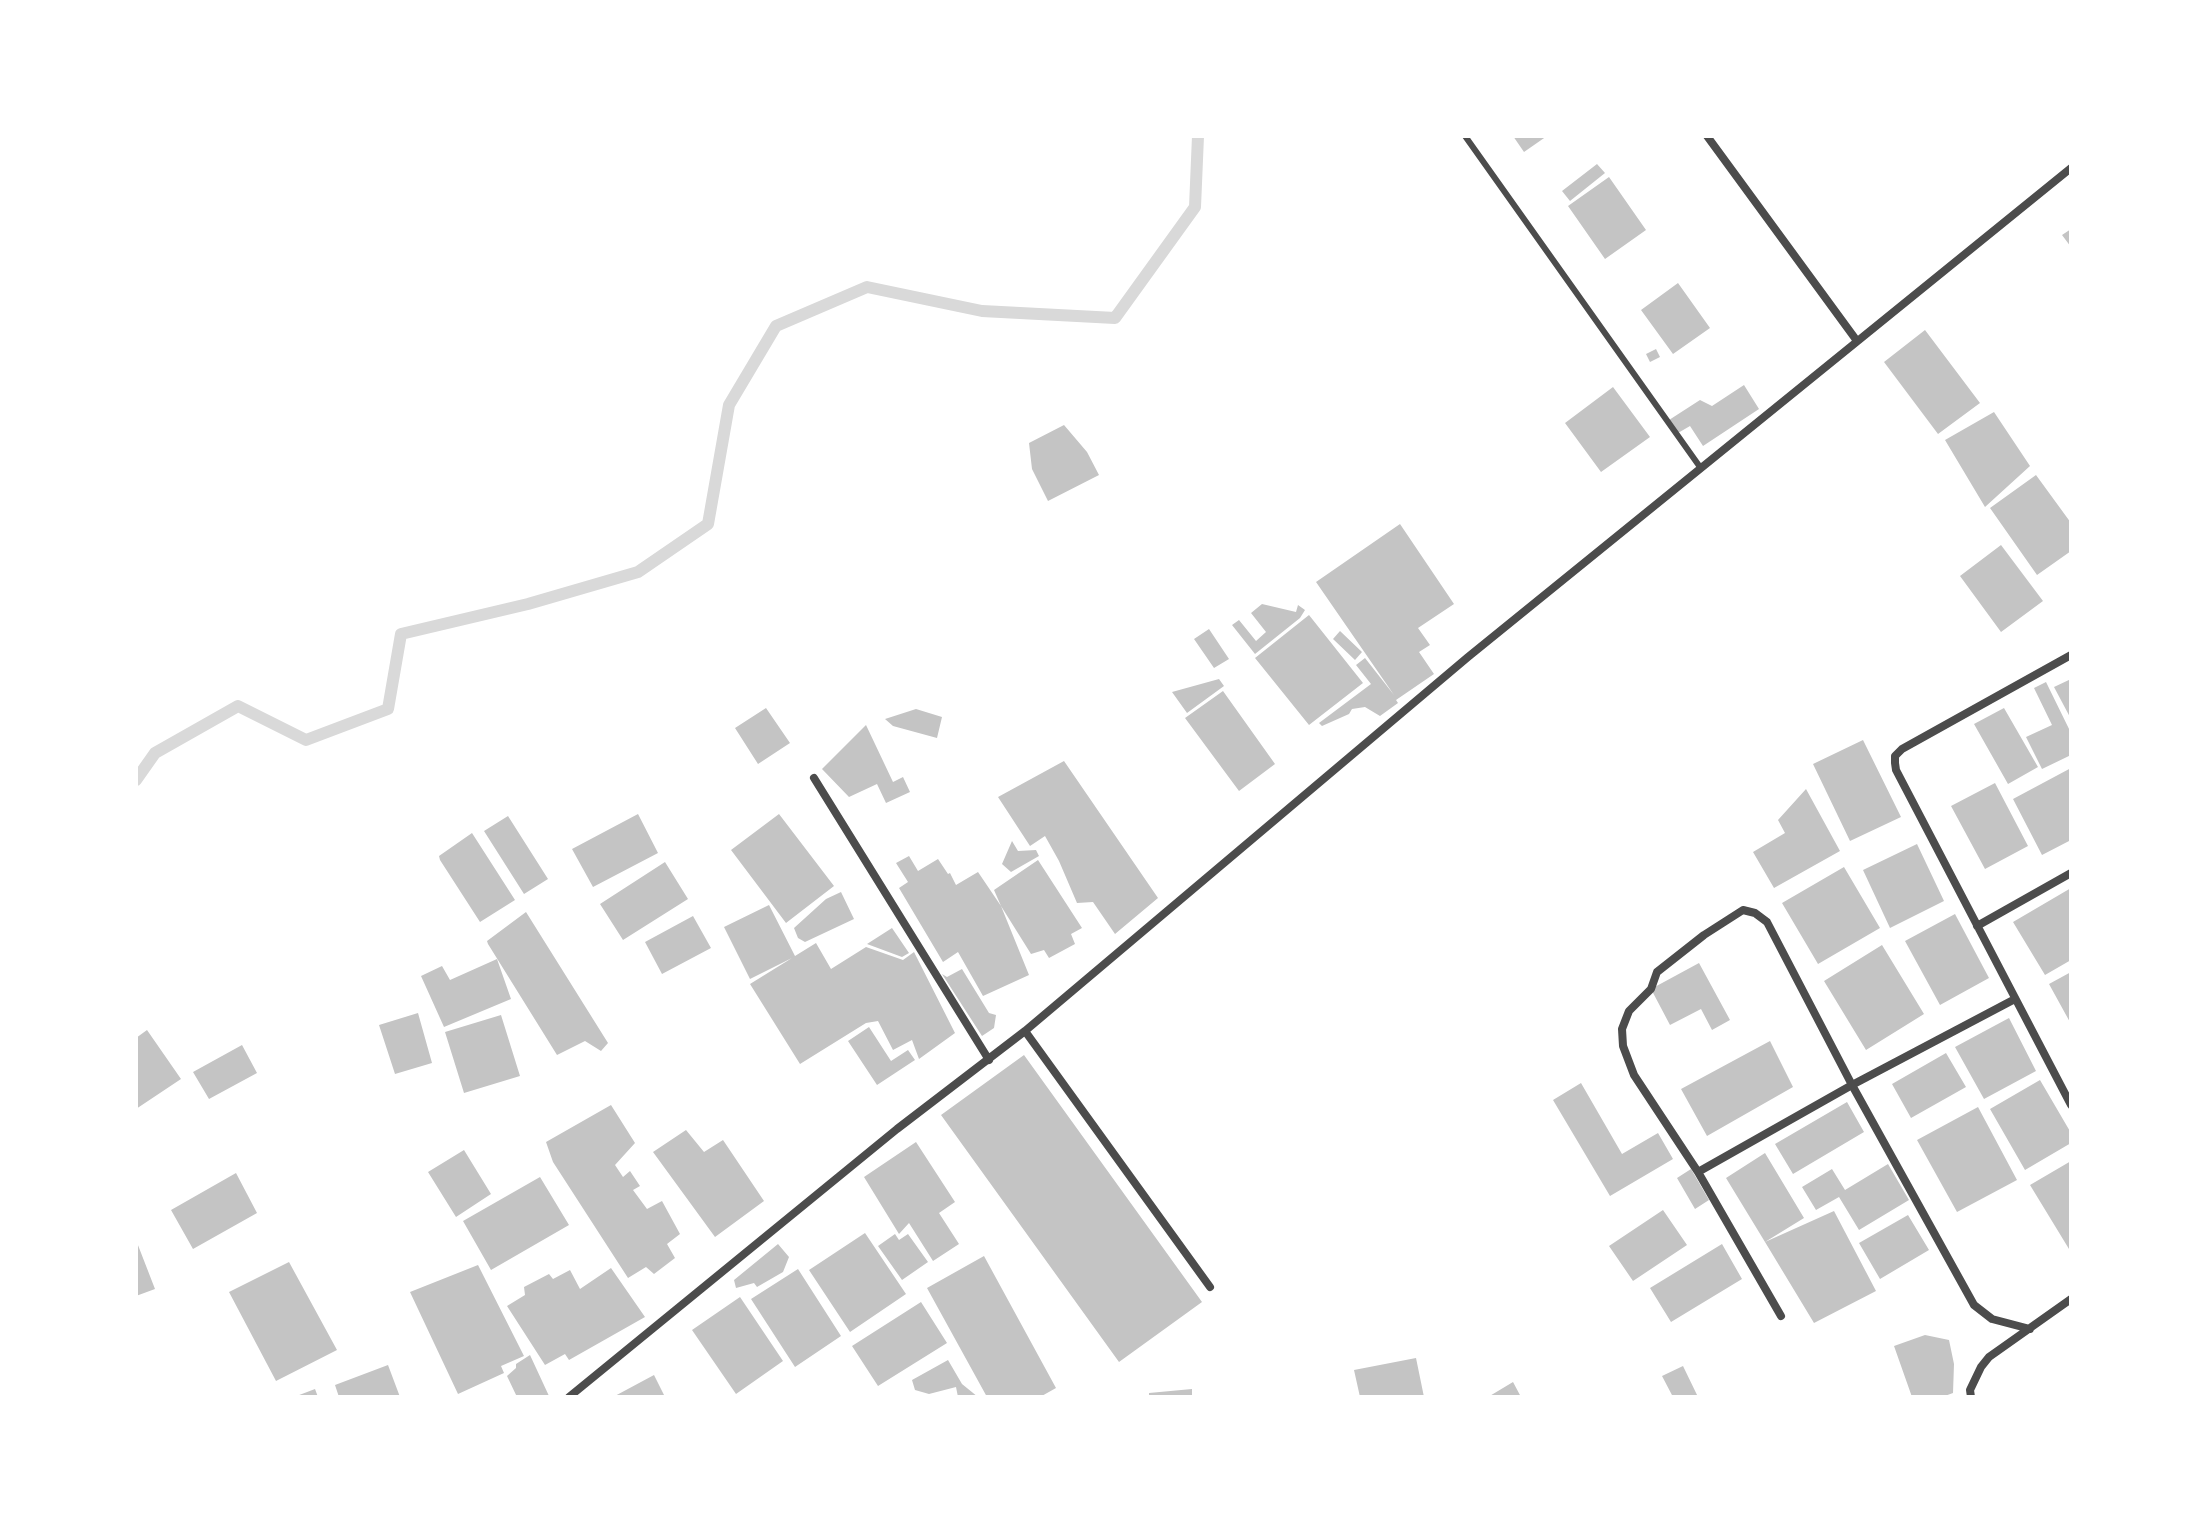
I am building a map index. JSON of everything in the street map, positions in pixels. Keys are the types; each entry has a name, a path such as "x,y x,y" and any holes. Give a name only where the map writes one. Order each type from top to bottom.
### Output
{"street":[{"path":"1707,136 1857,341"},
{"path":"569,1397 897,1129 1025,1031 1468,657 2071,168"},
{"path":"2071,655 1902,749 1895,756 1896,770 2071,1105"},
{"path":"814,778 989,1060"},
{"path":"1977,926 2071,873"},
{"path":"1781,1316 1698,1172 1634,1075 1623,1046 1622,1029 1629,1011 1651,989 1657,972 1704,935 1743,910 1755,913 1767,922 1852,1085 1974,1305 1992,1319 2030,1329"},
{"path":"1698,1172 1852,1085 2015,999"},
{"path":"1025,1031 1210,1287"},
{"path":"2060,1087 2071,1081"},
{"path":"1971,1397 1970,1390 1989,1357 2071,1299"}],"lane":[{"path":"1465,136 1700,467"}],"building":[{"path":"1513,136 1547,136 1524,152"},
{"path":"1597,164 1605,173 1570,201 1562,191"},
{"path":"1609,177 1646,230 1605,259 1568,206"},
{"path":"2071,229 2071,247 2062,235"},
{"path":"1678,283 1710,328 1673,354 1641,310"},
{"path":"1925,330 1980,403 1938,434 1884,362"},
{"path":"1656,349 1660,357 1650,362 1646,354"},
{"path":"1744,385 1759,409 1703,446 1690,426 1678,433 1669,420 1700,400 1712,406"},
{"path":"1613,387 1650,437 1601,472 1565,423"},
{"path":"1994,412 2030,466 1985,507 1945,440"},
{"path":"1064,425 1087,452 1099,475 1048,501 1032,469 1029,443"},
{"path":"2036,475 2071,523 2071,551 2037,575 1990,508"},
{"path":"1400,524 1454,604 1418,628 1430,645 1419,652 1434,674 1396,700 1398,703 1380,716 1365,707 1352,709 1349,714 1322,726 1319,723 1371,684 1356,665 1365,658 1394,695 1316,582"},
{"path":"2001,545 2043,601 2001,632 1960,576"},
{"path":"1262,604 1296,612 1298,605 1305,610 1300,618 1255,654 1232,625 1239,620 1256,641 1266,632 1251,613"},
{"path":"1309,615 1363,683 1309,725 1255,658"},
{"path":"1209,629 1229,659 1214,668 1194,639"},
{"path":"1340,631 1362,652 1355,660 1333,639"},
{"path":"1219,679 1224,686 1187,713 1172,692"},
{"path":"2071,679 2071,719 2054,687"},
{"path":"2046,682 2071,733 2071,755 2042,769 2026,737 2052,725 2034,688"},
{"path":"1223,691 1275,764 1239,791 1185,718"},
{"path":"766,708 790,743 758,764 735,728"},
{"path":"2004,708 2038,767 2008,784 1974,724"},
{"path":"916,709 942,717 937,738 893,726 885,719"},
{"path":"866,725 893,782 903,777 910,792 886,803 877,784 849,797 822,769"},
{"path":"1863,740 1901,817 1850,841 1813,764"},
{"path":"1064,761 1158,898 1115,934 1093,902 1077,903 1045,836 1030,846 998,797"},
{"path":"2071,768 2071,840 2042,855 2013,799"},
{"path":"1995,783 2028,846 1985,869 1951,806"},
{"path":"1806,789 1840,851 1774,888 1753,852 1785,833 1778,820"},
{"path":"638,814 658,853 593,887 572,849"},
{"path":"779,814 834,886 786,923 731,850"},
{"path":"508,816 548,879 524,894 484,831"},
{"path":"472,833 515,900 480,922 439,856"},
{"path":"1012,841 1018,851 1036,850 1039,856 1011,872 1002,864"},
{"path":"1917,844 1944,901 1890,928 1863,870"},
{"path":"909,856 918,871 938,859 956,885 978,872 1001,906 1029,975 983,996 958,952 943,962 899,888 908,882 896,863"},
{"path":"1038,860 1082,928 1071,934 1075,944 1049,958 1044,950 1031,954 994,890"},
{"path":"665,862 688,899 623,940 600,904"},
{"path":"1844,867 1880,928 1818,964 1782,903"},
{"path":"2071,888 2071,960 2045,975 2013,922"},
{"path":"841,892 854,919 805,942 798,938 794,928 826,899"},
{"path":"769,905 795,956 816,943 831,969 866,947 903,960 914,952 955,1033 919,1059 912,1040 893,1050 878,1021 866,1023 800,1064 750,984 792,958 750,979 724,927"},
{"path":"526,912 608,1043 601,1051 585,1041 557,1055 488,944 487,941"},
{"path":"1955,914 1989,978 1940,1005 1905,941"},
{"path":"693,916 711,948 662,974 645,942"},
{"path":"892,928 909,953 902,957 867,944"},
{"path":"1882,945 1924,1014 1866,1050 1824,981"},
{"path":"497,959 511,999 444,1027 421,976 442,966 450,980"},
{"path":"1699,963 1730,1020 1712,1030 1701,1009 1670,1025 1651,989"},
{"path":"962,969 989,1013 996,1015 994,1028 982,1036 942,974 947,977"},
{"path":"2071,972 2071,1024 2049,984"},
{"path":"418,1013 432,1063 395,1074 379,1025"},
{"path":"501,1015 520,1076 464,1093 445,1032"},
{"path":"2009,1018 2036,1071 1984,1099 1955,1047"},
{"path":"869,1027 891,1061 908,1050 915,1060 877,1085 848,1041"},
{"path":"147,1030 181,1079 136,1109 136,1038"},
{"path":"1770,1041 1793,1087 1707,1136 1681,1089"},
{"path":"242,1045 257,1073 209,1099 193,1072"},
{"path":"1946,1053 1966,1087 1911,1118 1892,1084"},
{"path":"1024,1055 1202,1302 1119,1362 941,1115"},
{"path":"2040,1080 2071,1133 2071,1143 2025,1170 1990,1109"},
{"path":"1581,1083 1622,1154 1658,1133 1673,1159 1610,1196 1553,1100"},
{"path":"1847,1102 1864,1132 1793,1174 1775,1144"},
{"path":"611,1105 635,1143 615,1165 623,1177 630,1171 640,1186 633,1190 647,1209 662,1201 680,1234 667,1244 675,1258 654,1274 646,1267 628,1278 553,1162 546,1142"},
{"path":"1978,1107 2017,1180 1957,1212 1917,1140"},
{"path":"686,1130 704,1152 723,1140 764,1201 715,1237 653,1152"},
{"path":"916,1142 955,1202 939,1213 959,1244 933,1261 909,1223 899,1234 864,1177"},
{"path":"464,1150 491,1194 456,1217 428,1172"},
{"path":"1765,1153 1804,1218 1765,1242 1726,1178"},
{"path":"2071,1161 2071,1248 2069,1249 2030,1185"},
{"path":"1888,1164 1909,1200 1859,1230 1839,1197 1816,1210 1802,1187 1832,1169 1845,1190"},
{"path":"1691,1169 1709,1200 1695,1209 1677,1178"},
{"path":"236,1173 257,1213 193,1249 171,1210"},
{"path":"540,1177 569,1225 491,1270 463,1221"},
{"path":"1663,1210 1687,1245 1633,1281 1609,1246"},
{"path":"1834,1211 1876,1291 1814,1323 1765,1242"},
{"path":"1908,1215 1929,1250 1880,1279 1859,1243"},
{"path":"865,1233 906,1294 850,1332 809,1270"},
{"path":"895,1234 899,1240 908,1234 928,1262 902,1280 878,1246"},
{"path":"136,1240 155,1289 136,1296"},
{"path":"778,1244 789,1257 783,1272 757,1287 754,1283 736,1288 734,1280"},
{"path":"1722,1244 1742,1279 1671,1322 1650,1288"},
{"path":"984,1256 1056,1388 1040,1397 987,1397 927,1288"},
{"path":"289,1262 337,1350 276,1381 229,1292"},
{"path":"478,1265 524,1356 501,1366 504,1373 458,1394 410,1292"},
{"path":"611,1268 645,1317 569,1360 565,1354 545,1365 507,1306 525,1295 524,1287 549,1274 553,1279 570,1270 580,1289"},
{"path":"798,1269 841,1336 795,1367 751,1299"},
{"path":"740,1297 783,1361 736,1394 692,1330"},
{"path":"921,1302 947,1343 878,1386 852,1346"},
{"path":"1925,1335 1949,1340 1954,1364 1953,1393 1942,1397 1912,1397 1894,1346"},
{"path":"530,1355 548,1397 517,1397 507,1376 516,1364"},
{"path":"1416,1358 1424,1397 1360,1397 1354,1370"},
{"path":"948,1360 962,1384 978,1397 958,1397 956,1387 929,1394 915,1390 912,1380"},
{"path":"388,1365 400,1397 339,1397 335,1385"},
{"path":"1683,1366 1698,1397 1673,1397 1662,1376"},
{"path":"654,1375 665,1397 613,1397"},
{"path":"1513,1382 1521,1397 1488,1397"},
{"path":"315,1389 318,1397 294,1397"},
{"path":"1192,1389 1192,1397 1149,1397 1149,1393"}],"waterway":[{"path":"136,780 155,753 238,706 306,740 388,709 401,634 528,604 638,572 708,524 729,405 776,326 867,287 982,311 1115,318 1195,207 1198,136"}]}
